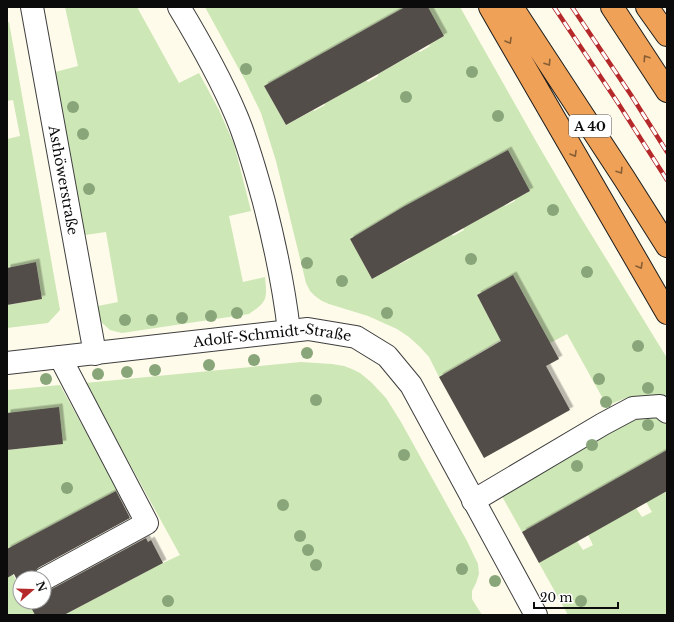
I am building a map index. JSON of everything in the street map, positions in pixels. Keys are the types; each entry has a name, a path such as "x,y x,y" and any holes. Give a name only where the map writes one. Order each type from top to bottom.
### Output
{"highway":[{"path":"490,7 667,312"},
{"name":"A 40","path":"512,7 667,246"},
{"path":"612,7 667,91"},
{"path":"647,7 667,35"}],"street":[{"name":"Asthöwerstraße","path":"32,7 96,354"},
{"path":"179,7 212,64 236,116 254,165 277,259 289,331"},
{"name":"Adolf-Schmidt-Straße","path":"7,363 308,329 356,337 386,356 411,385 536,615"},
{"path":"52,575 147,523 60,357"},
{"path":"473,501 603,424 633,408 660,406 667,412"}],"green space":[{"path":"65,7 137,7 179,83 199,73 219,110 234,144 251,211 229,216 243,282 265,277 265,299 260,306 249,314 122,333 110,330 100,321 98,306 118,302 106,232 85,235 55,72 78,66"},
{"path":"205,7 405,7 264,86 286,125 325,105 324,104 366,80 368,82 378,76 378,74 419,51 420,52 444,36 428,7 460,7 575,208 667,358 667,401 651,396 636,396 622,399 607,406 567,334 550,343 513,275 477,295 501,340 439,377 429,357 409,337 397,329 368,316 329,304 315,296 310,291 306,283 276,161 261,113 246,82","holes":["508,150 530,191 515,199 515,201 463,228 464,230 453,236 452,234 372,279 350,239 403,207"]},
{"path":"9,22 60,310 48,323 7,328 7,305 42,299 36,262 7,269 7,139 20,136 13,100 7,101 7,23"},
{"path":"301,362 332,364 352,369 360,373 371,382 386,398 401,422 467,541 478,564 479,574 472,591 472,599 482,615 64,615 180,555 85,383"},
{"path":"60,385 118,490 7,549 7,450 62,444 7,413 7,390"},
{"path":"650,416 662,420 667,424 667,450 522,532 499,491 624,419"},
{"path":"667,491 667,615 568,615 539,563 577,541 583,550 593,545 588,535 636,508 642,517 652,512 646,502"},
{"path":"7,564 12,573 12,610 32,610 35,615 7,615"}],"building":[{"path":"405,7 428,7 444,36 286,125 264,86"},
{"path":"508,150 530,191 372,279 350,239 403,207"},
{"path":"36,262 42,299 7,305 7,268"},
{"path":"513,275 559,359 546,366 570,410 484,458 439,377 501,341 477,295"},
{"path":"59,407 63,444 7,450 7,413"},
{"path":"667,450 667,491 539,563 522,532"},
{"path":"116,491 130,518 36,570 12,570 12,575 7,578 7,549"},
{"path":"146,538 148,542 151,540 163,563 64,615 35,615 32,610 52,610 52,589"}],"railway":[{"path":"554,7 667,180"},
{"path":"572,7 667,152"}]}
